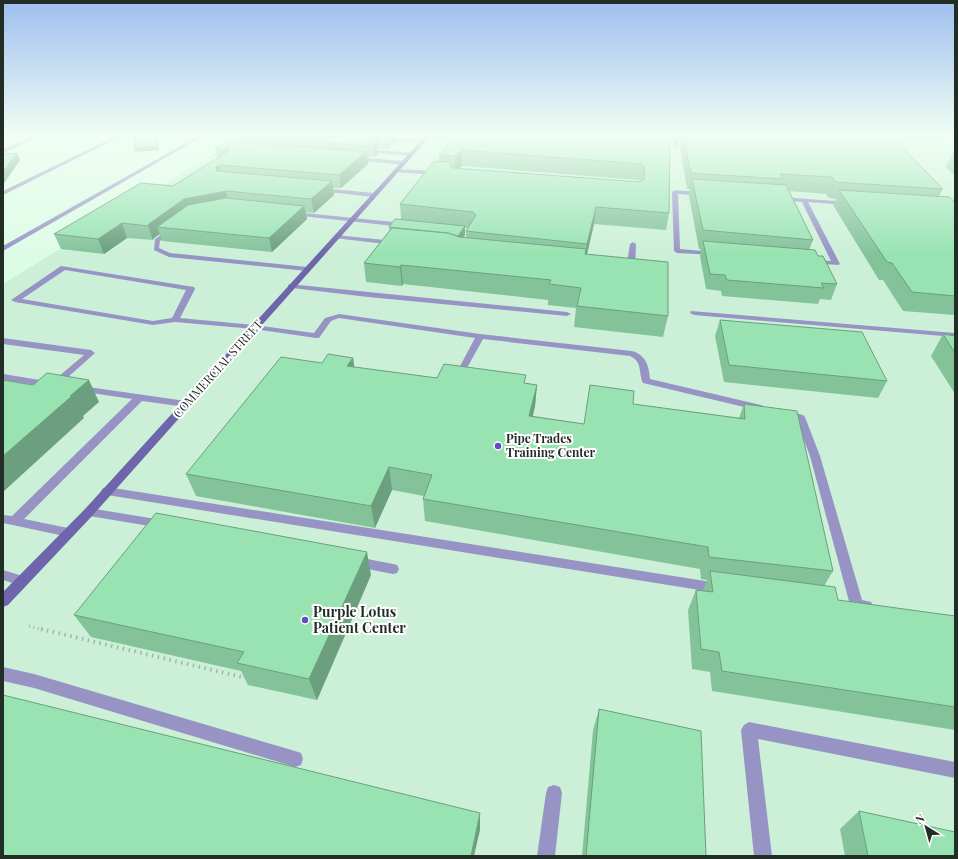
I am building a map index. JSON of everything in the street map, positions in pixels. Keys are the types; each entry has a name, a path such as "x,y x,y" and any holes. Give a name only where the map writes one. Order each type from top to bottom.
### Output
{"main road":[{"name":"COMMERCIAL STREET","path":"3,601 89,512 392,174"}],"lane":[{"path":"3,193 42,174"},
{"path":"3,249 135,174"},
{"path":"318,190 374,195"},
{"path":"713,195 675,192 677,251 725,254"},
{"path":"773,199 852,204"},
{"path":"804,201 836,264 804,261"},
{"path":"290,213 410,225"},
{"path":"179,224 157,240 156,249 169,255 307,269"},
{"path":"336,237 403,244"},
{"path":"624,269 631,270 633,244"},
{"path":"175,320 191,289 64,268 16,300 153,323 175,320 254,327 316,336 328,319 333,316 340,316 480,336 632,354 640,357 644,362 646,381 800,417 815,456 857,605"},
{"path":"292,286 368,295 567,314"},
{"path":"694,313 955,335"},
{"path":"464,368 480,336"},
{"path":"3,341 91,353 54,384"},
{"path":"3,377 186,404"},
{"path":"9,520 140,397"},
{"path":"107,491 727,589"},
{"path":"89,512 175,526"},
{"path":"9,520 70,532"},
{"path":"346,560 393,569"},
{"path":"3,575 22,581"},
{"path":"841,603 879,608"},
{"path":"3,674 34,681 295,759"},
{"path":"762,856 748,730 955,770"},
{"path":"546,856 554,793"}],"path":[{"path":"29,626 251,679"}],"shaded area":[{"path":"180,174 955,174 955,856 3,856 3,284"}],"building":[{"path":"192,174 252,174 332,181 311,199 226,191 184,199 148,226 122,223 98,239 54,234 141,183 173,186"},
{"path":"424,174 534,174 640,182 644,179 644,174 669,174 669,213 596,207 587,244 466,231 476,215 473,212 400,204"},
{"path":"708,174 780,174 783,179"},
{"path":"782,174 928,174 943,189 835,182 832,177"},
{"path":"692,179 786,185 813,240 703,230"},
{"path":"839,190 949,197 955,202 955,296 912,292 892,263 887,262"},
{"path":"226,198 304,206 269,238 157,227 188,205"},
{"path":"395,219 465,226 458,236 448,233 389,227"},
{"path":"392,228 448,233 459,237 586,249 585,254 668,262 668,316 577,306 581,288 549,284 551,280 401,265 400,267 364,263"},
{"path":"703,241 815,250 818,256 823,256 837,284 821,283 824,288 727,280 725,275 710,274"},
{"path":"720,320 862,332 887,381 729,365"},
{"path":"943,334 955,336 955,353"},
{"path":"328,354 353,358 347,366 437,378 444,364 526,375 524,383 537,385 529,416 584,424 590,385 634,391 633,404 745,419 744,404 797,411 833,571 709,557 708,547 423,499 432,475 389,467 371,506 186,474 281,357 322,363"},
{"path":"47,373 89,380 3,456 3,380 33,385"},
{"path":"156,513 367,552 309,679 237,663 244,652 74,615"},
{"path":"710,571 835,587 838,600 955,616 955,707 722,671 719,652 701,649 696,590 713,592"},
{"path":"3,695 480,813 471,856 3,856"},
{"path":"599,709 701,731 706,856 586,856"},
{"path":"859,811 955,832 955,856 868,856"}],"place":[{"name":"Pipe Trades Training Center","path":"498,446"},
{"name":"Purple Lotus Patient Center","path":"305,620"}]}
